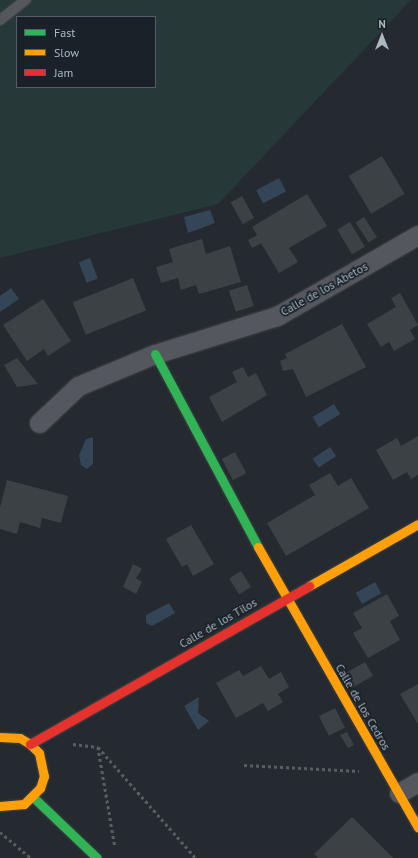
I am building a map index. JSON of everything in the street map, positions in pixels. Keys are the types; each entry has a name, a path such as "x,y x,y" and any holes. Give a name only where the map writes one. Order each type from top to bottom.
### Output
{"street":[{"name":"Calle de los Abetos","path":"39,423 78,386 155,354 277,316 418,235"},
{"path":"155,354 285,599"},
{"name":"Calle de los Tilos","path":"30,744 418,524"},
{"name":"Calle de los Cedros","path":"285,599 399,792 418,828"},
{"path":"0,737 20,738 30,744 38,753 43,770 40,788 33,797 3,811"},
{"path":"399,792 418,782"},
{"path":"33,797 97,858"}],"lane":[{"path":"0,20 26,0"}],"path":[{"path":"116,848 98,746 196,858"},
{"path":"244,765 356,769 362,772"},
{"path":"0,832 30,858"}],"shaded area":[{"path":"0,0 411,0 218,204 0,258"}],"water":[{"path":"279,178 286,191 263,203 256,190"},
{"path":"210,210 215,223 188,233 184,217"},
{"path":"90,258 98,279 87,283 79,262"},
{"path":"11,288 19,299 0,312 0,296"},
{"path":"334,404 340,414 319,427 313,417"},
{"path":"93,437 93,464 87,469 81,465 79,455 86,439"},
{"path":"330,447 336,456 319,468 313,459"},
{"path":"375,582 381,593 362,604 356,593"},
{"path":"169,603 175,613 152,626 146,623 146,615"},
{"path":"199,697 198,713 209,721 198,730 184,706"}],"building":[{"path":"382,156 405,194 371,214 349,176"},
{"path":"307,194 327,226 289,248 298,262 279,273 261,243 252,248 248,240 257,235 252,227"},
{"path":"242,196 254,218 243,224 231,202"},
{"path":"364,217 377,237 369,243 356,222"},
{"path":"350,222 365,247 352,255 337,230"},
{"path":"202,239 206,254 230,246 241,282 199,294 196,285 181,290 178,278 161,283 156,267 173,262 169,249"},
{"path":"133,278 146,310 86,335 73,302"},
{"path":"247,285 254,306 236,312 229,291"},
{"path":"400,293 418,325 410,330 415,339 394,351 389,342 381,347 367,324 396,307 391,298"},
{"path":"43,299 71,341 48,356 44,349 27,361 3,325"},
{"path":"342,324 366,367 306,397 293,369 283,371 280,361 287,358 285,354"},
{"path":"17,358 38,384 17,387 4,365"},
{"path":"243,367 248,377 256,373 267,395 222,422 209,397 237,382 232,372"},
{"path":"418,436 418,475 411,479 407,472 393,480 376,450 397,438 401,446"},
{"path":"235,452 246,473 233,480 222,459"},
{"path":"330,473 338,486 351,478 369,508 286,556 267,523 315,495 309,485"},
{"path":"7,480 68,496 61,523 42,518 40,528 20,522 17,534 0,529 0,507"},
{"path":"191,525 214,564 193,576 187,564 182,567 166,539"},
{"path":"133,564 142,569 136,578 142,582 136,594 123,587"},
{"path":"241,571 251,587 239,595 229,578"},
{"path":"387,594 399,616 390,621 400,640 368,658 353,633 362,628 353,613"},
{"path":"365,662 373,676 351,688 343,674"},
{"path":"261,666 269,679 281,672 289,687 278,694 283,702 268,711 263,703 236,718 216,683 239,670 243,676"},
{"path":"418,684 418,724 400,694"},
{"path":"335,708 345,728 329,736 319,716"},
{"path":"347,732 354,745 348,748 340,735"},
{"path":"352,817 393,858 318,858 314,854"}],"traffic: fast":[{"path":"155,354 258,547"},
{"path":"33,797 97,858"}],"traffic: slow":[{"path":"309,586 418,524"},
{"path":"258,547 418,828"},
{"path":"0,737 20,738 30,744 39,753 44,776 40,788 24,804 0,806"}],"traffic: jam":[{"path":"30,744 309,586"}]}
